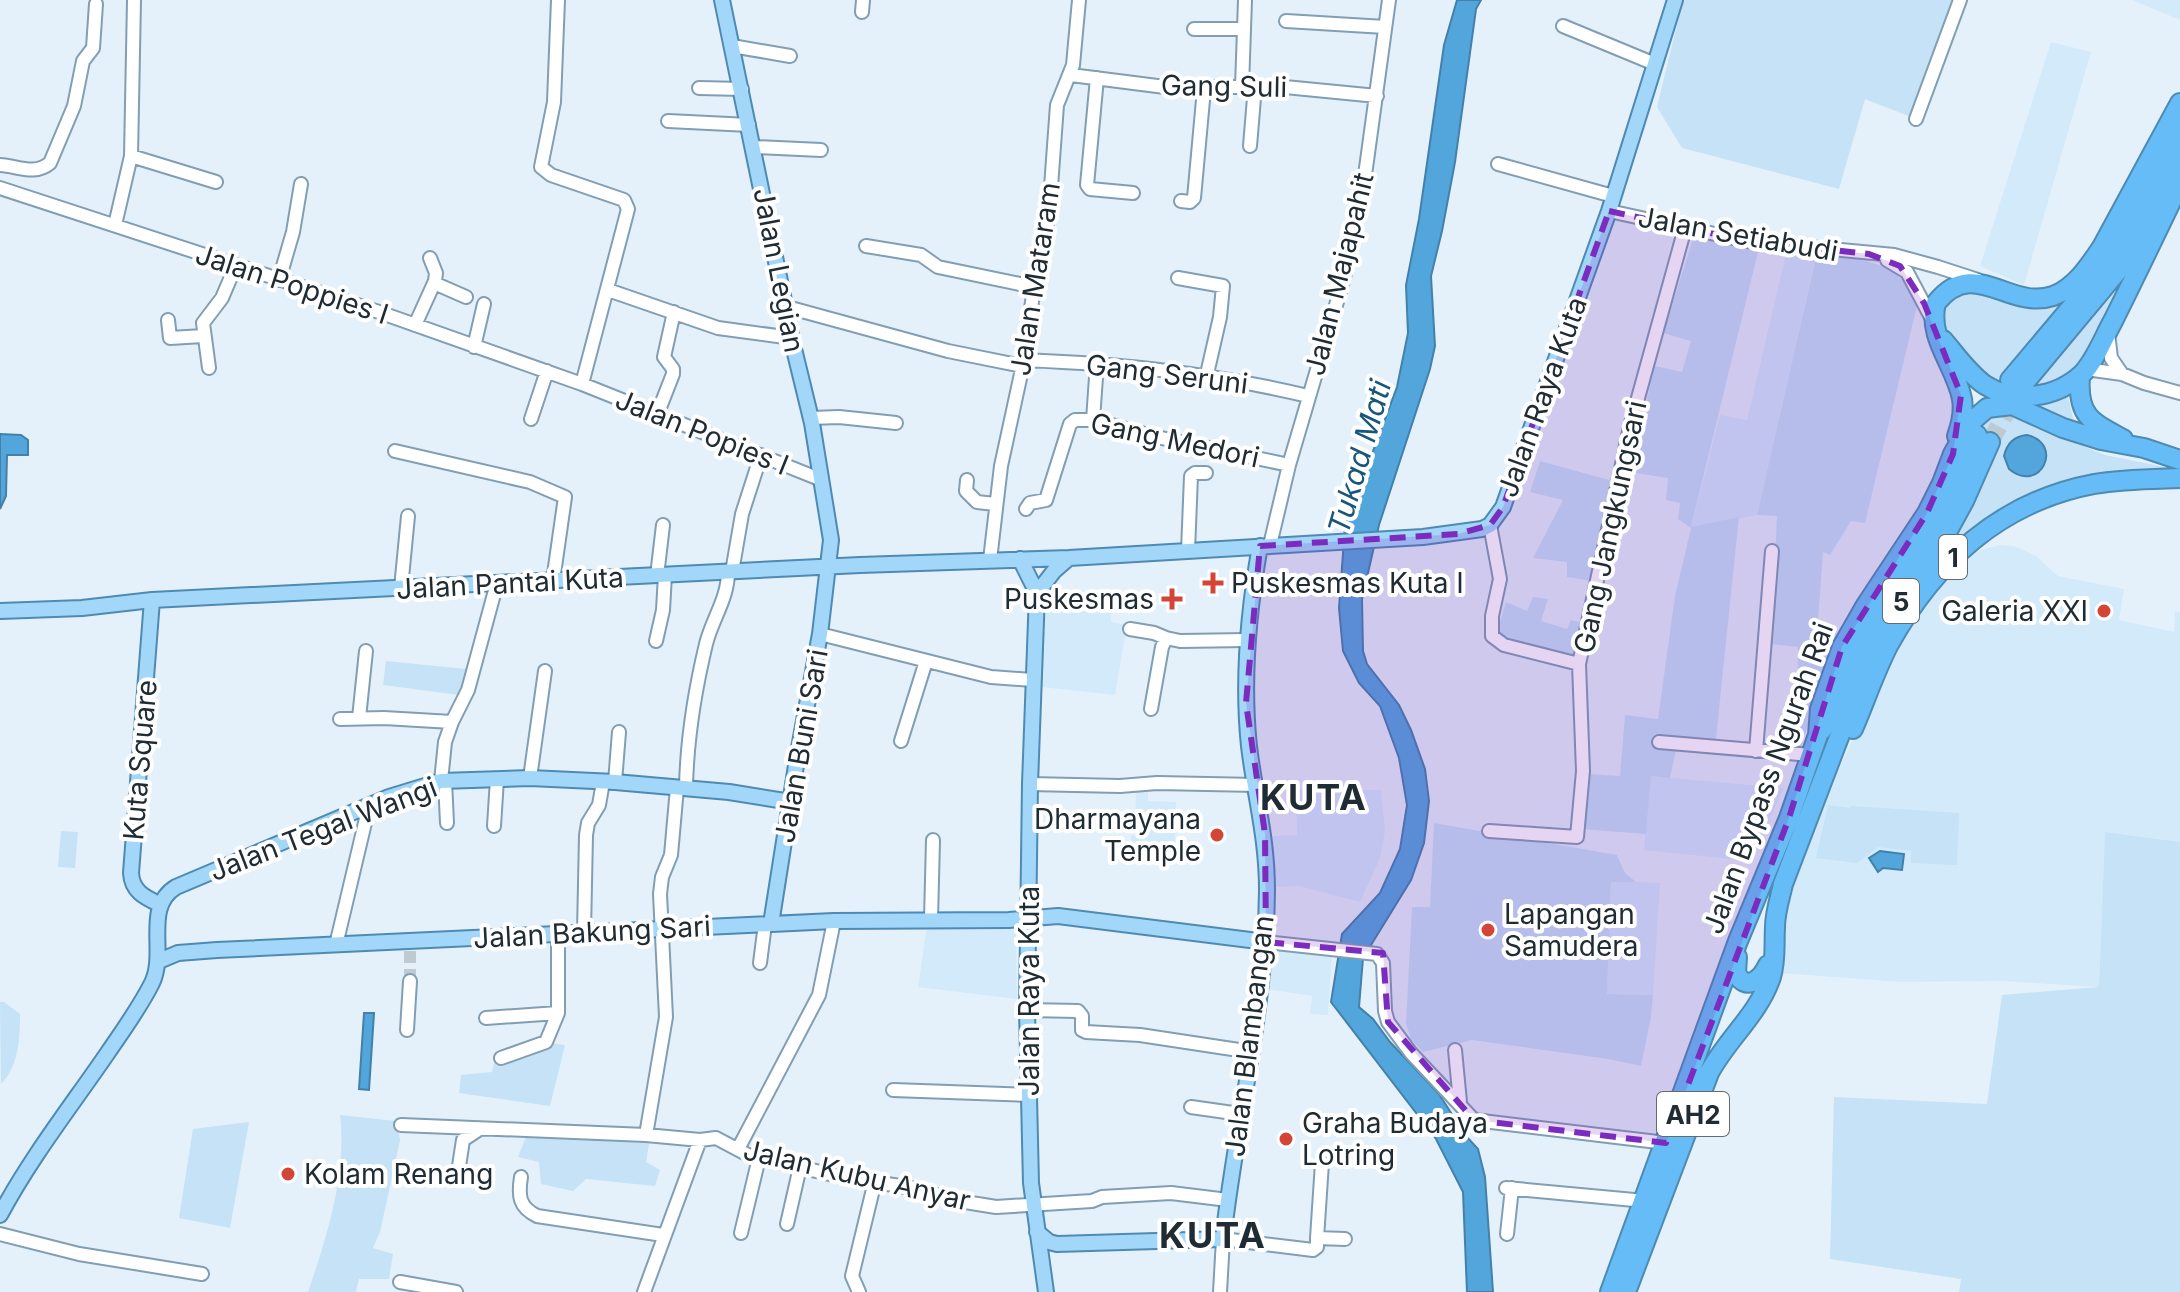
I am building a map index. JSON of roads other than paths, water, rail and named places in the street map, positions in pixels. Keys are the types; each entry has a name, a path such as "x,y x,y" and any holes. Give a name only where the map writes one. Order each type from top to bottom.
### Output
{"highway":[{"path":"1953,454 1963,402 1943,356 1936,329 1936,303 1946,291 1962,284 1988,284 2014,296 2042,298 2062,291 2079,277 2116,223 2180,103"},
{"path":"2180,126 2112,258 2015,384 2120,268 2180,154"},
{"path":"2144,448 2088,418 2080,396 2083,372 2108,329 2180,183"},
{"path":"1936,329 1975,376 2002,392 2021,396 2043,395 2083,372"},
{"name":"Jalan Bypass Ngurah Rai","path":"1610,1292 1738,941 1769,870 1811,755 1818,735 1820,709 1842,647 1927,513 1953,454 1979,414 1987,408 2004,405 2020,408 2063,428 2180,460"},
{"name":"5","path":"1818,735 1837,703 1866,632 1935,528 1984,439 1964,501 1897,608 1868,661 1828,768"},
{"name":"Jalan Bypass Ngurah Rai","path":"1626,1292 1709,1073 1762,998 1773,969 1776,913 1783,884 1828,768 1843,750 1880,662 1897,631 1935,576 1968,542 2002,519 2044,499 2073,490 2126,480 2180,478"},
{"path":"1738,941 1736,973 1740,980 1748,983 1760,980 1774,948"}],"main road":[{"name":"Jalan Legian","path":"722,0 811,418 831,540"},
{"name":"Jalan Raya Kuta","path":"1046,1292 1034,1206 1027,1010 1032,680 1037,593 1020,559 1377,540 1458,534 1490,525 1503,507 1611,204 1675,0"},
{"path":"831,540 847,557 860,565"},
{"name":"Jalan Buni Sari","path":"768,924 820,634 831,540"},
{"name":"Jalan Blambangan","path":"1223,1239 1266,942 1266,852 1246,703 1247,640 1265,546"},
{"path":"1037,593 1069,558"},
{"name":"Jalan Pantai Kuta","path":"0,611 82,608 155,600 1020,559"},
{"name":"Kuta Square","path":"155,600 143,781 132,882 137,891 162,900"},
{"name":"Jalan Tegal Wangi","path":"162,900 194,878 389,797 443,781 530,778 609,782 791,802"},
{"path":"0,1215 154,979 159,961 162,900"},
{"name":"Jalan Bakung Sari","path":"159,961 178,953 410,944 558,933 834,921 1058,916 1266,942"},
{"path":"1037,1232 1049,1242 1057,1244 1223,1239"},
{"path":"1041,1258 1057,1244"}],"street":[{"path":"115,225 131,156 134,0"},
{"path":"558,0 554,102 541,167 551,175 627,204 628,213 582,384"},
{"name":"Jalan Mataram","path":"990,560 995,504 1049,214 1057,105 1071,75 1079,0"},
{"path":"1245,0 1250,146"},
{"name":"Jalan Majapahit","path":"1265,546 1344,278 1366,168 1389,0"},
{"path":"1916,119 1960,0"},
{"path":"0,165 38,171 50,163 74,106 83,61 93,48 96,4"},
{"path":"1286,21 1385,27"},
{"path":"1563,26 1655,64"},
{"path":"1194,29 1244,29"},
{"path":"732,46 790,56"},
{"name":"Gang Suli","path":"1071,75 1204,89 1249,86 1377,96"},
{"path":"1097,78 1087,185 1090,189 1133,193"},
{"path":"699,88 742,89"},
{"path":"1181,201 1194,200 1204,89"},
{"path":"668,121 749,125"},
{"path":"754,147 821,150"},
{"path":"131,156 216,182"},
{"name":"Jalan Setiabudi","path":"1498,164 1685,228 1747,241 1914,260 1988,284"},
{"path":"279,280 293,232 301,184"},
{"name":"Jalan Poppies I","path":"0,188 415,325 582,384"},
{"name":"Gang Jangkungsari","path":"1489,831 1574,839 1578,832 1583,771 1579,664 1630,427 1685,228"},
{"path":"866,246 923,256 938,267 1034,287"},
{"name":"Jalan Setiabudi","path":"1869,254 1892,262 1907,272 1936,329"},
{"path":"415,325 434,283 436,273 430,258"},
{"path":"209,368 203,336 206,317 222,298 236,265"},
{"path":"1178,278 1223,286 1220,317 1207,374"},
{"path":"434,283 466,297"},
{"path":"608,290 728,331 792,338"},
{"path":"474,347 484,304"},
{"name":"Gang Seruni","path":"787,307 948,351 1023,363 1097,363 1207,374 1308,396"},
{"path":"657,415 673,374 664,357 674,312"},
{"path":"168,320 170,338 203,336"},
{"path":"2108,329 2109,352 2122,374"},
{"path":"1093,420 1097,363"},
{"path":"531,419 547,371"},
{"path":"2083,372 2122,374 2180,392"},
{"name":"Jalan Popies I","path":"582,384 822,480"},
{"path":"811,418 839,417 896,423"},
{"name":"Gang Medori","path":"1026,509 1030,503 1047,499 1071,422 1093,420 1289,465"},
{"path":"395,451 514,478 565,497 553,581"},
{"path":"646,1135 666,1017 661,884 671,855 705,652 726,591 742,514 761,455"},
{"path":"1188,551 1191,476 1206,473"},
{"path":"967,480 966,491 977,502 995,504"},
{"path":"401,588 408,516"},
{"path":"656,641 663,610 663,525"},
{"path":"1490,525 1500,571 1492,616 1494,640 1579,664"},
{"path":"1756,751 1772,551"},
{"path":"447,823 443,751 452,722 468,690 497,583"},
{"path":"1130,629 1180,641 1247,640"},
{"path":"820,634 991,677 1032,680"},
{"path":"1151,709 1166,638"},
{"path":"359,718 366,651"},
{"path":"901,741 926,661"},
{"path":"530,778 545,671"},
{"path":"340,719 452,722"},
{"path":"584,932 588,823 609,782 619,732"},
{"path":"1659,742 1811,755"},
{"path":"494,826 497,779"},
{"path":"1030,784 1257,785"},
{"path":"336,945 369,806"},
{"path":"931,919 933,840"},
{"path":"738,1149 819,995 834,921"},
{"path":"760,963 768,924"},
{"path":"501,1058 546,1042 558,1013 558,933"},
{"path":"1266,942 1374,952 1383,963 1388,1022 1411,1053 1474,1120 1666,1143"},
{"path":"407,1030 410,981"},
{"path":"1027,1010 1078,1011 1082,1016 1082,1030 1086,1032 1140,1035 1252,1052"},
{"path":"486,1018 558,1013"},
{"path":"1455,1050 1460,1103"},
{"path":"893,1090 1029,1095"},
{"path":"1191,1107 1240,1114"},
{"name":"Jalan Kubu Anyar","path":"401,1125 700,1140 716,1138 759,1158 984,1206 1034,1206 1092,1201 1102,1197 1171,1193 1228,1200"},
{"path":"459,1166 463,1140 478,1130"},
{"path":"644,1292 700,1140"},
{"path":"741,1233 759,1158"},
{"path":"1220,1292 1223,1239 1313,1250 1317,1247 1322,1163"},
{"path":"787,1224 800,1167"},
{"path":"521,1177 519,1199 522,1206 537,1216 663,1235"},
{"path":"859,1292 852,1276 875,1181"},
{"path":"1507,1234 1509,1188 1645,1201"},
{"path":"0,1234 66,1252 202,1274"},
{"path":"1317,1238 1345,1239"},
{"path":"402,1285 456,1292"}],"water":[{"name":"Tukad Mati","path":"1457,0 1481,0 1476,9 1455,162 1431,276 1435,346 1379,525 1362,599 1363,651 1367,664 1399,705 1411,730 1425,769 1429,801 1424,843 1411,880 1363,958 1359,1007 1439,1094 1478,1149 1485,1177 1493,1292 1467,1292 1463,1192 1436,1139 1331,1002 1342,934 1380,893 1400,849 1407,805 1399,758 1380,706 1359,683 1343,651 1339,608 1345,526 1397,387 1408,333 1406,285 1419,219 1444,45"},
{"path":"0,434 21,435 28,440 28,455 7,455 6,496 0,509"},
{"path":"2027,435 2045,448 2046,457 2044,465 2030,476 2009,469 2004,456 2012,441"},
{"path":"1880,851 1904,854 1902,870 1883,868 1878,872 1869,858"},
{"path":"364,1013 374,1013 369,1090 359,1089"}],"tunnel":[{"path":"1990,442 2015,396"},
{"path":"410,948 410,981"}],"place":[{"name":"Puskesmas Kuta I","path":"1213,583"},
{"name":"Puskesmas","path":"1172,599"},
{"name":"Galeria XXI","path":"2104,611"},
{"name":"Dharmayana Temple","path":"1217,835"},
{"name":"Lapangan Samudera","path":"1488,930"},
{"name":"Graha Budaya Lotring","path":"1286,1139"},
{"name":"Kolam Renang","path":"288,1174"}],"district":[{"name":"KUTA","path":"1314,797"},
{"name":"KUTA","path":"1213,1235"}]}
